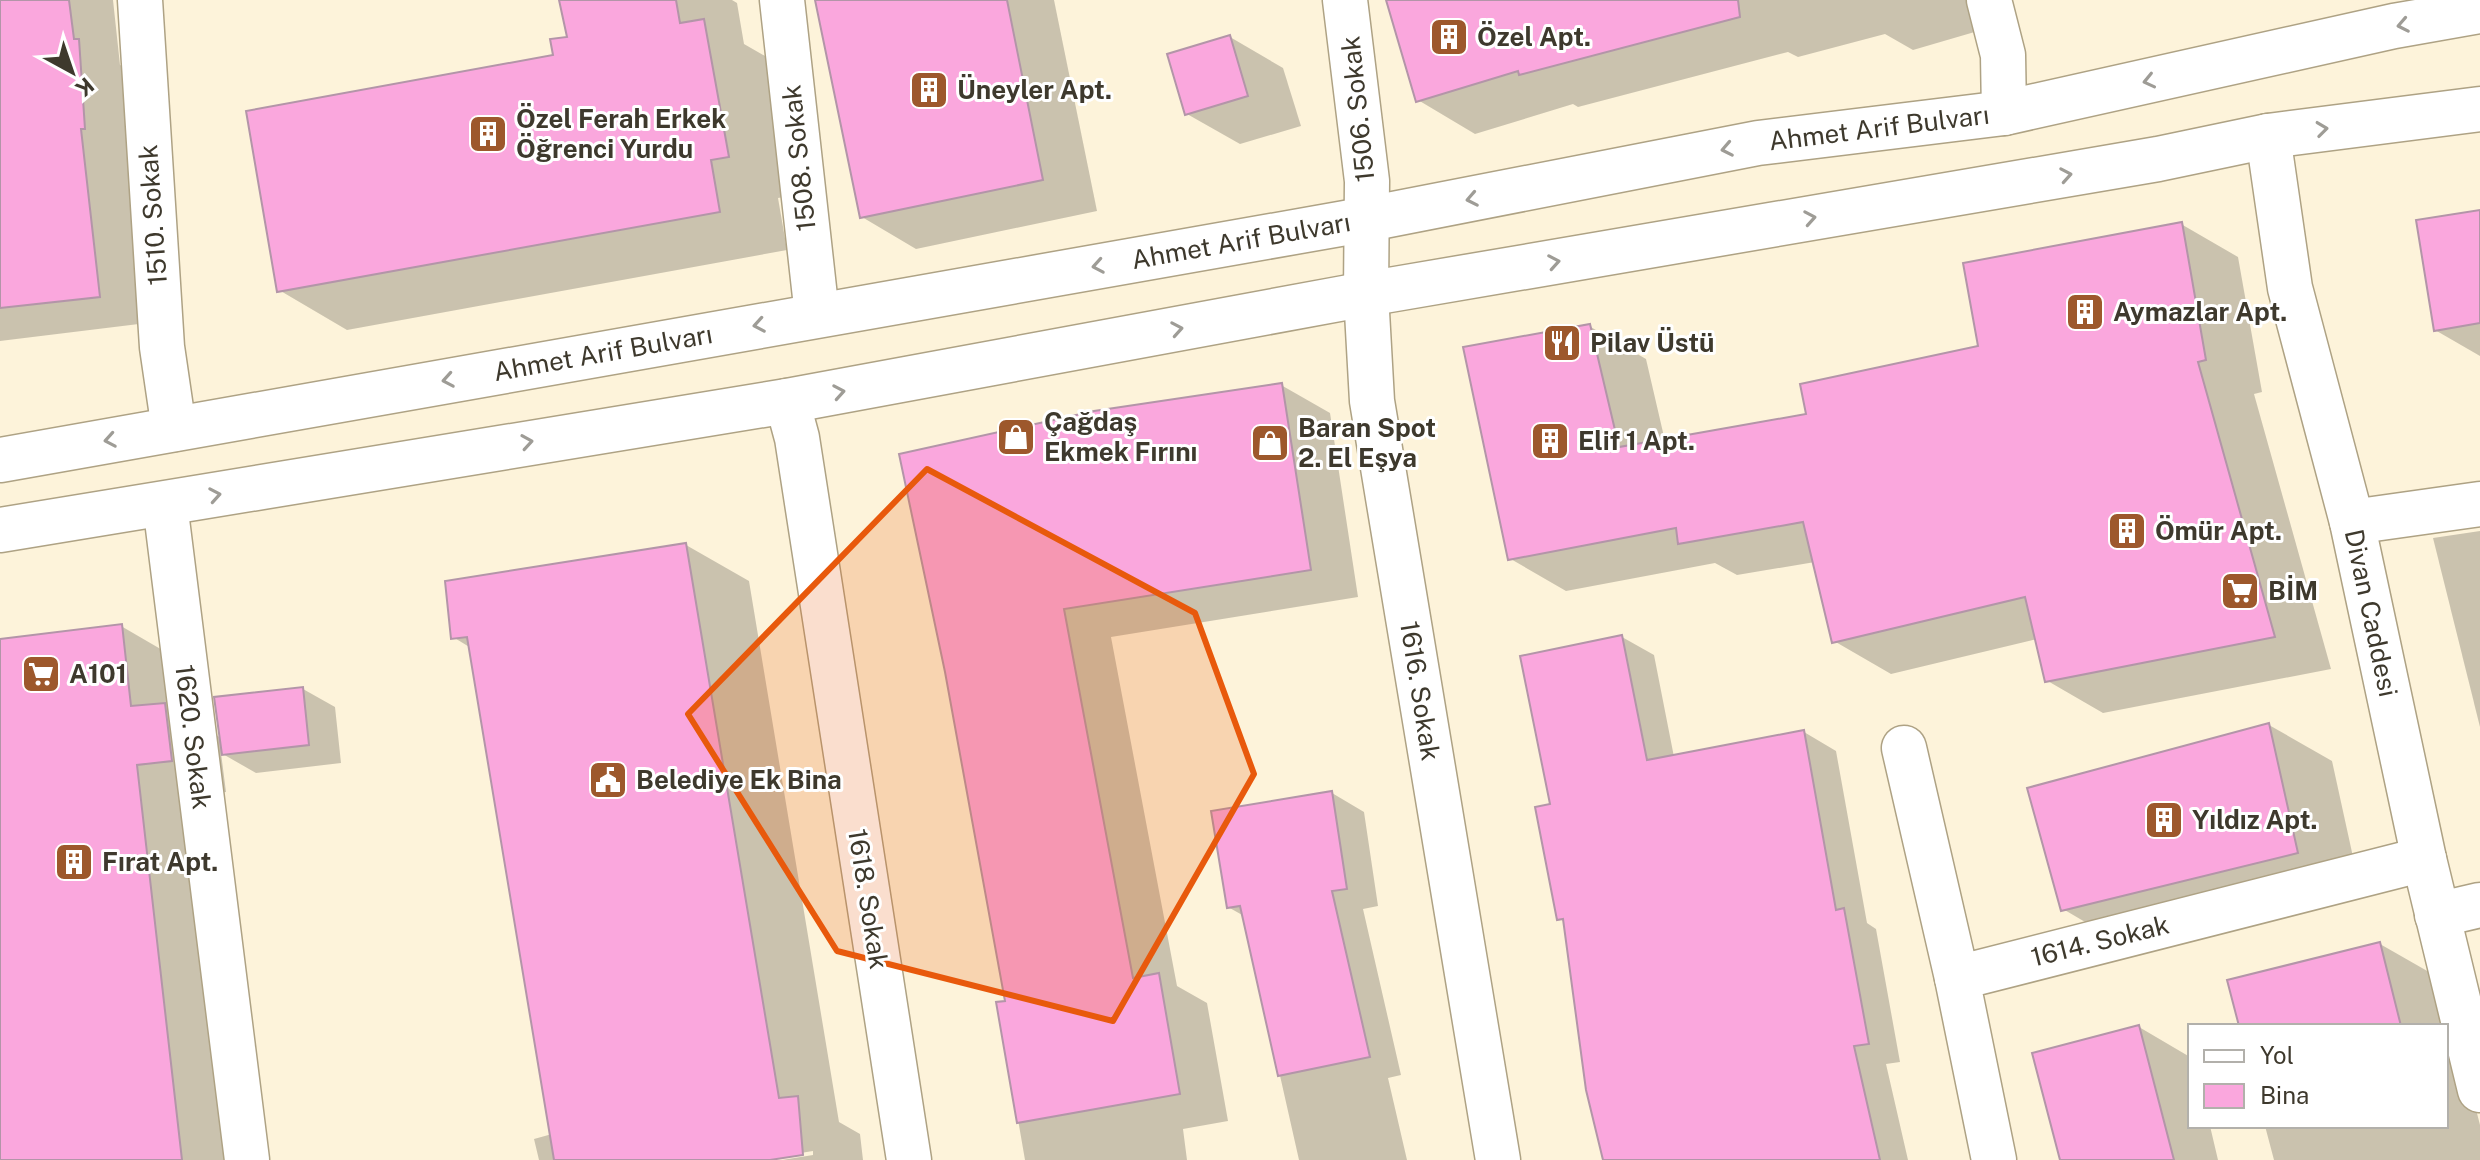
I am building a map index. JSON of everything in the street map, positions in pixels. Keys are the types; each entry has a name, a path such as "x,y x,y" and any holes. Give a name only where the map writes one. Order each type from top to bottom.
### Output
{"street":[{"name":"1510. Sokak","path":"140,0 162,347 174,429"},
{"name":"1508. Sokak","path":"782,0 817,315"},
{"name":"1506. Sokak","path":"1345,0 1367,181 1368,219"},
{"path":"1989,0 2003,55 2004,113"},
{"name":"Ahmet Arif Bulvarı","path":"0,460 1368,219 1758,143 2004,113 2394,26 2480,11"},
{"path":"0,530 787,401 1366,294 2142,162 2268,136 2480,109"},
{"name":"Divan Caddesi","path":"2268,136 2290,288 2352,522 2424,859 2480,1090"},
{"name":"1616. Sokak","path":"1368,219 1366,294 1372,401 1498,1160"},
{"name":"1618. Sokak","path":"787,401 797,438 909,1160"},
{"name":"1620. Sokak","path":"165,504 247,1160"},
{"path":"2352,522 2480,504"},
{"path":"1904,748 1957,978 1994,1160"},
{"name":"1614. Sokak","path":"1957,978 2424,859"},
{"path":"2437,915 2480,905"}],"highlighted area":[{"path":"927,469 1195,613 1254,774 1113,1021 837,951 688,714"}],"building":[{"path":"0,0 69,0 74,39 79,39 85,129 81,129 100,297 0,308"},
{"name":"Özel Ferah Erkek Öğrenci Yurdu","path":"559,0 676,0 680,23 704,19 729,157 711,160 720,212 277,292 246,111 553,55 550,39 567,37"},
{"name":"Üneyler Apt.","path":"815,0 1007,0 1043,180 860,218"},
{"path":"1386,0 1738,0 1740,17 1519,75 1518,71 1416,102"},
{"path":"1230,35 1248,96 1185,115 1167,54"},
{"path":"2480,210 2480,323 2434,331 2416,220"},
{"path":"2182,222 2206,360 2198,362 2275,637 2045,682 2025,597 1832,643 1803,522 1678,544 1676,528 1508,560 1463,347 1590,324 1619,447 1806,414 1800,384 1978,346 1963,263"},
{"path":"1282,383 1311,570 1064,609 1133,978 1159,973 1180,1094 1017,1123 996,1002 1005,1001 945,672 899,454 1094,411"},
{"name":"Belediye Ek Bina","path":"686,543 779,1098 798,1096 803,1155 770,1160 554,1160 467,637 451,639 445,581"},
{"name":"Fırat Apt.","path":"122,624 131,706 165,703 172,761 137,765 182,1160 0,1160 0,639"},
{"path":"1622,635 1647,760 1804,730 1836,910 1844,908 1869,1044 1854,1046 1880,1160 1603,1160 1586,1090 1563,919 1557,920 1535,807 1550,804 1520,656"},
{"path":"303,687 309,745 222,755 214,697"},
{"name":"Yıldız Apt.","path":"2269,723 2298,853 2061,911 2027,788"},
{"path":"1332,791 1347,889 1332,891 1370,1057 1278,1076 1240,906 1227,908 1211,811"},
{"path":"2380,942 2400,1024 2238,1024 2227,980"},
{"path":"2139,1025 2174,1160 2060,1160 2032,1053"}],"place":[{"name":"Özel Apt.","path":"1449,37"},
{"name":"Üneyler Apt.","path":"929,90"},
{"name":"Özel Ferah Erkek Öğrenci Yurdu","path":"488,134"},
{"name":"Aymazlar Apt.","path":"2085,312"},
{"name":"Pilav Üstü","path":"1562,343"},
{"name":"Çağdaş Ekmek Fırını","path":"1016,437"},
{"name":"Elif 1 Apt.","path":"1550,441"},
{"name":"Baran Spot 2. El Eşya","path":"1270,443"},
{"name":"Ömür Apt.","path":"2127,531"},
{"name":"BİM","path":"2240,591"},
{"name":"A101","path":"41,674"},
{"name":"Belediye Ek Bina","path":"608,780"},
{"name":"Yıldız Apt.","path":"2164,820"},
{"name":"Fırat Apt.","path":"74,862"}]}
